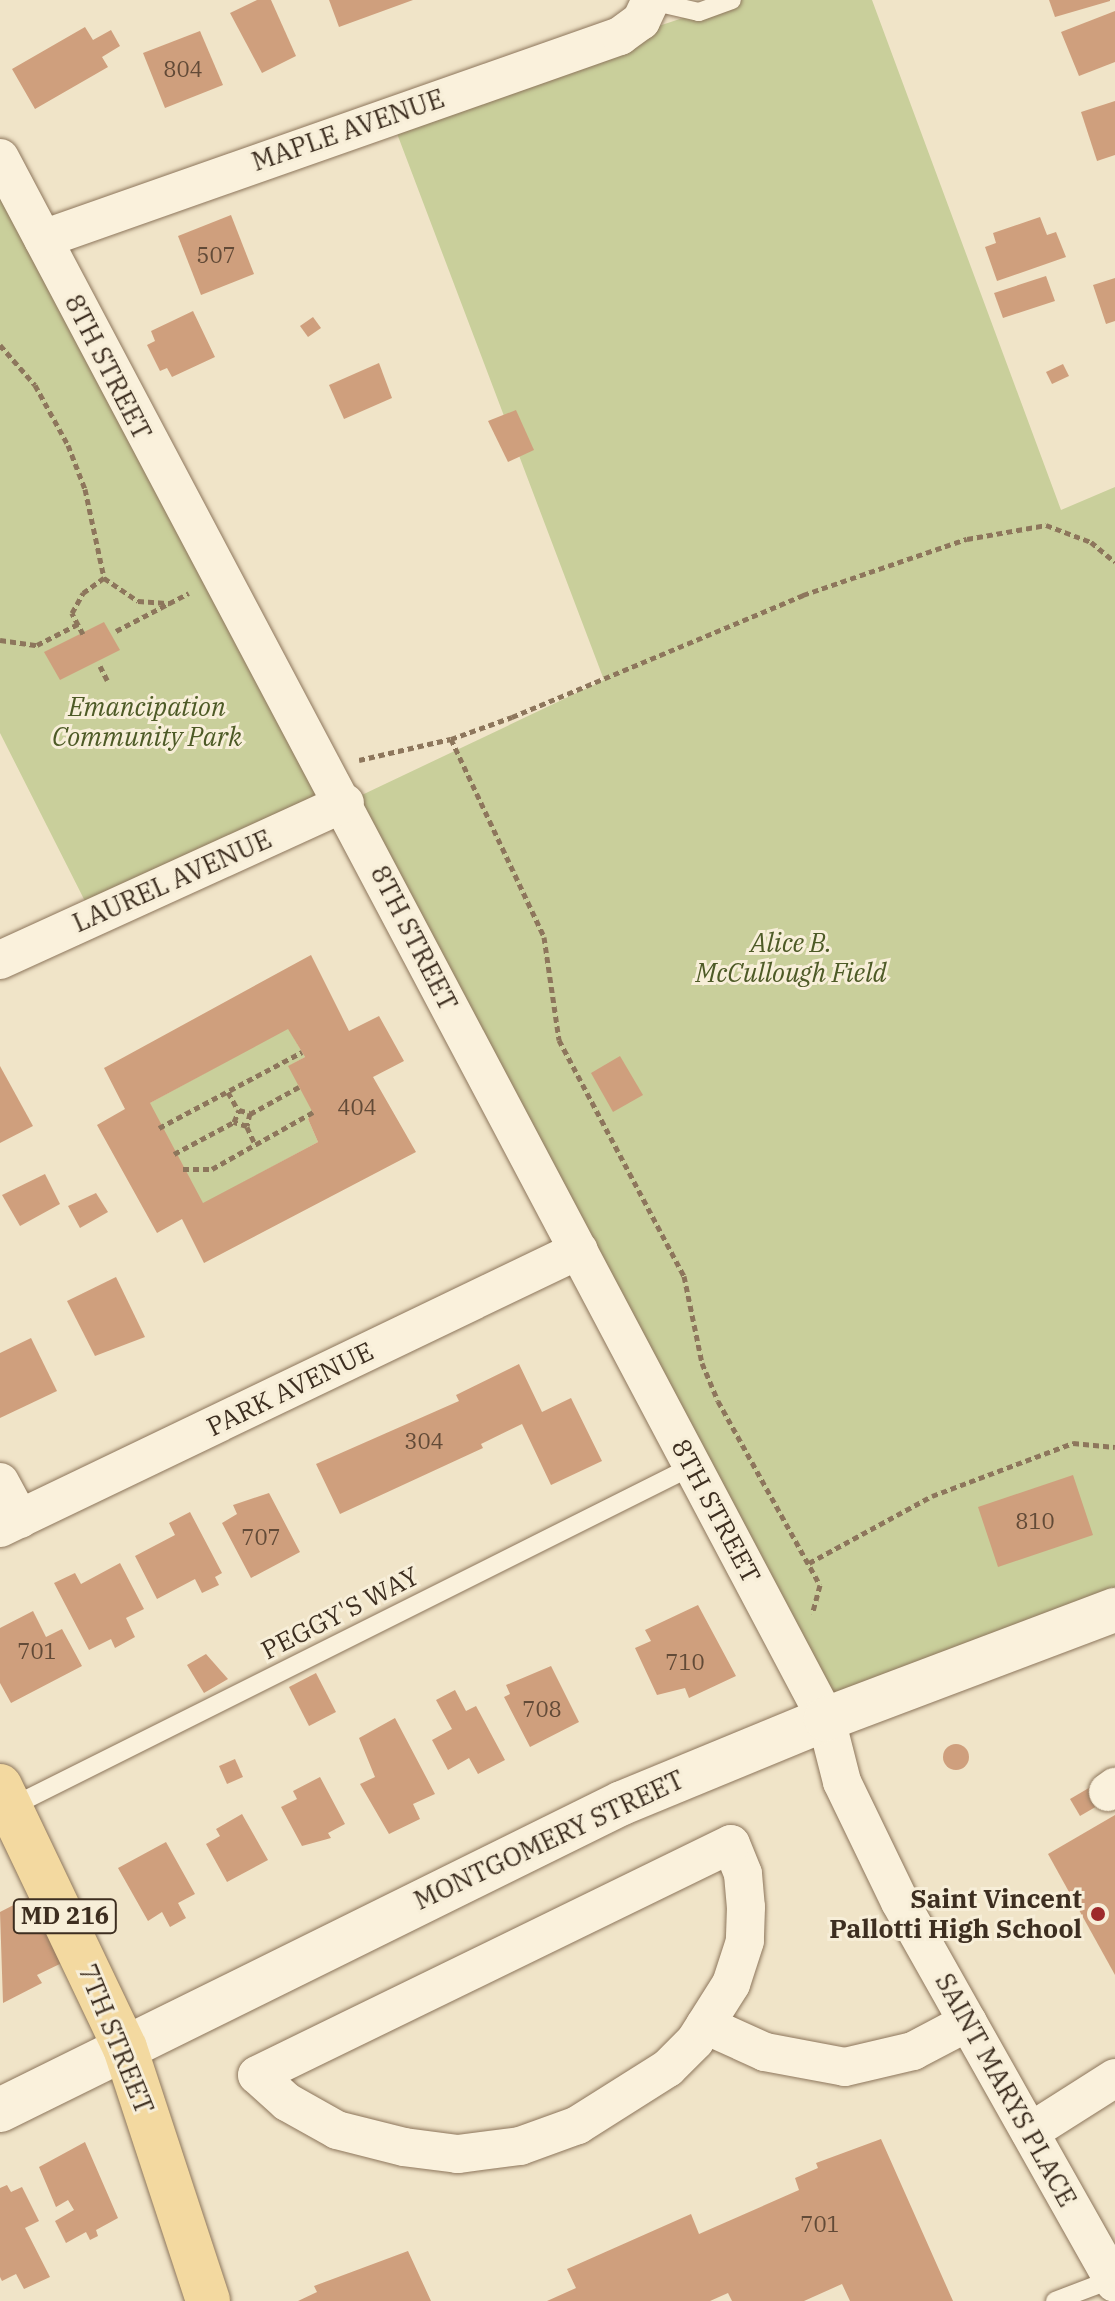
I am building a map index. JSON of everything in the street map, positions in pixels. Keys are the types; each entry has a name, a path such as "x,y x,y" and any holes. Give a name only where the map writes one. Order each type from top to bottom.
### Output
{"main road":[{"name":"7TH STREET","path":"6,1796 125,2048 208,2301"}],"street":[{"name":"MAPLE AVENUE","path":"43,239 620,36 650,4"},
{"name":"8TH STREET","path":"0,158 151,452 222,575 323,768 345,803 826,1719"},
{"name":"LAUREL AVENUE","path":"0,960 345,803"},
{"name":"PARK AVENUE","path":"10,1524 579,1250"},
{"path":"0,1482 10,1524"},
{"name":"MONTGOMERY STREET","path":"0,2110 622,1803 826,1719 1115,1610"},
{"name":"SAINT MARYS PLACE","path":"826,1719 842,1782 866,1837 1114,2281"},
{"path":"731,1844 743,1874 745,1941 731,1984 705,2025 668,2068 578,2125 520,2146 458,2154 337,2130 287,2102 257,2075 731,1844"},
{"path":"705,2025 765,2052 845,2067 913,2051 968,2022"},
{"path":"1030,2132 1115,2078"}],"lane":[{"path":"650,4 699,12 732,0"},
{"name":"PEGGY'S WAY","path":"6,1796 693,1466"},
{"path":"1055,2301 1114,2281"}],"path":[{"path":"0,345 35,385 68,445 85,489 104,578 138,601 170,603"},
{"path":"323,768 451,739 693,645 803,595 967,539 1046,525 1091,542 1115,562"},
{"path":"83,634 72,613 95,581 99,565"},
{"path":"116,631 222,575"},
{"path":"95,581 104,578"},
{"path":"0,640 37,645 78,624"},
{"path":"100,666 107,680"},
{"path":"451,739 544,937 559,1040 684,1276 694,1305 702,1363 718,1401 788,1537 809,1563 820,1585 798,1666"},
{"path":"159,1128 302,1052"},
{"path":"255,1144 247,1126 250,1114 299,1087"},
{"path":"228,1092 238,1110 250,1114"},
{"path":"174,1154 234,1122 238,1110"},
{"path":"183,1169 212,1169 313,1112"},
{"path":"234,1122 247,1126"},
{"path":"809,1563 932,1496 1073,1443 1115,1447"}],"green space":[{"name":"Alice B. McCullough Field","path":"737,0 872,0 1061,510 1115,487 1115,1613 826,1719 345,803 604,680 390,115"},
{"name":"Emancipation Community Park","path":"0,157 345,803 93,917 0,733"},
{"path":"288,1028 305,1057 289,1066 314,1114 308,1119 318,1142 203,1204 146,1105"}],"building":[{"path":"257,0 271,0 296,56 262,73 230,13"},
{"path":"329,0 413,0 339,27"},
{"path":"1049,0 1110,0 1110,1 1055,17"},
{"path":"1115,11 1115,62 1079,76 1061,32"},
{"path":"85,27 93,40 111,30 120,46 102,57 108,67 35,109 12,69"},
{"path":"200,31 223,85 165,108 143,53"},
{"path":"1115,101 1115,155 1097,161 1081,112"},
{"path":"231,215 254,274 201,295 178,236"},
{"path":"1040,217 1047,235 1056,232 1066,257 997,281 985,247 996,243 993,233"},
{"path":"1046,276 1055,301 1003,318 994,293"},
{"path":"1115,278 1115,321 1106,324 1093,285"},
{"path":"193,311 215,357 172,377 167,368 160,371 147,345 155,341 151,331"},
{"path":"313,317 321,328 308,337 300,326"},
{"path":"379,363 392,398 344,419 329,385"},
{"path":"1063,364 1069,376 1052,384 1046,372"},
{"path":"516,410 534,450 508,462 488,421"},
{"path":"104,622 120,650 60,680 44,652"},
{"path":"311,955 349,1031 379,1016 404,1061 373,1077 416,1152 204,1263 182,1219 157,1233 97,1125 125,1109 104,1068","holes":["288,1029 305,1057 288,1066 313,1113 308,1119 318,1142 203,1203 150,1103"]},
{"path":"620,1056 643,1095 613,1112 591,1073"},
{"path":"0,1066 33,1126 0,1143"},
{"path":"45,1174 60,1204 20,1226 2,1195"},
{"path":"96,1193 108,1212 80,1228 68,1206"},
{"path":"116,1277 145,1337 95,1356 67,1301"},
{"path":"31,1338 57,1391 0,1418 0,1353"},
{"path":"519,1364 542,1412 571,1398 602,1461 551,1485 522,1424 481,1444 483,1448 340,1514 316,1464 459,1401 456,1395"},
{"path":"1073,1475 1093,1535 998,1567 978,1507"},
{"path":"269,1493 300,1552 251,1578 222,1523 237,1514 233,1505"},
{"path":"190,1512 222,1573 215,1577 219,1585 202,1593 195,1579 157,1599 135,1556 175,1535 169,1523"},
{"path":"120,1563 144,1609 126,1618 135,1637 115,1648 111,1639 89,1650 54,1583 75,1573 81,1584"},
{"path":"698,1605 736,1676 689,1698 685,1688 657,1695 635,1648 651,1641 645,1630"},
{"path":"33,1611 46,1637 62,1629 82,1666 11,1703 0,1683 0,1628"},
{"path":"206,1654 228,1679 204,1693 187,1665"},
{"path":"551,1666 579,1722 530,1747 504,1697 510,1694 506,1685"},
{"path":"316,1673 336,1712 309,1726 289,1687"},
{"path":"455,1690 466,1711 476,1706 505,1760 478,1774 469,1758 448,1770 432,1740 452,1729 436,1700"},
{"path":"395,1718 435,1794 413,1804 420,1819 389,1834 360,1784 375,1777 359,1738"},
{"path":"956,1744 965,1748 969,1757 965,1766 956,1770 947,1766 943,1757 947,1748"},
{"path":"235,1759 243,1777 227,1784 219,1766"},
{"path":"320,1777 345,1824 328,1833 331,1838 302,1846 281,1807 297,1799 293,1791"},
{"path":"1094,1785 1104,1802 1080,1816 1070,1799"},
{"path":"242,1814 268,1860 227,1882 206,1844 220,1836 216,1829"},
{"name":"Saint Vincent Pallotti High School","path":"1115,1815 1115,1975 1048,1854"},
{"path":"166,1842 195,1894 178,1903 186,1918 170,1927 162,1912 148,1921 118,1868"},
{"path":"33,1895 66,1961 37,1975 42,1983 3,2003 0,1912"},
{"path":"881,2139 953,2301 850,2301 842,2284 804,2301 732,2301 728,2293 710,2301 547,2301 576,2288 567,2269 691,2214 699,2234 799,2190 795,2178 818,2168 816,2163"},
{"path":"85,2142 118,2218 96,2230 98,2236 90,2240 86,2232 66,2243 55,2221 74,2210 68,2200 56,2207 39,2167"},
{"path":"7,2185 11,2192 22,2187 39,2221 25,2228 50,2277 24,2289 16,2274 2,2281 0,2277 0,2188"},
{"path":"408,2251 431,2301 298,2301 317,2292 314,2286"}],"place":[{"name":"Saint Vincent Pallotti High School","path":"1098,1914"}]}
